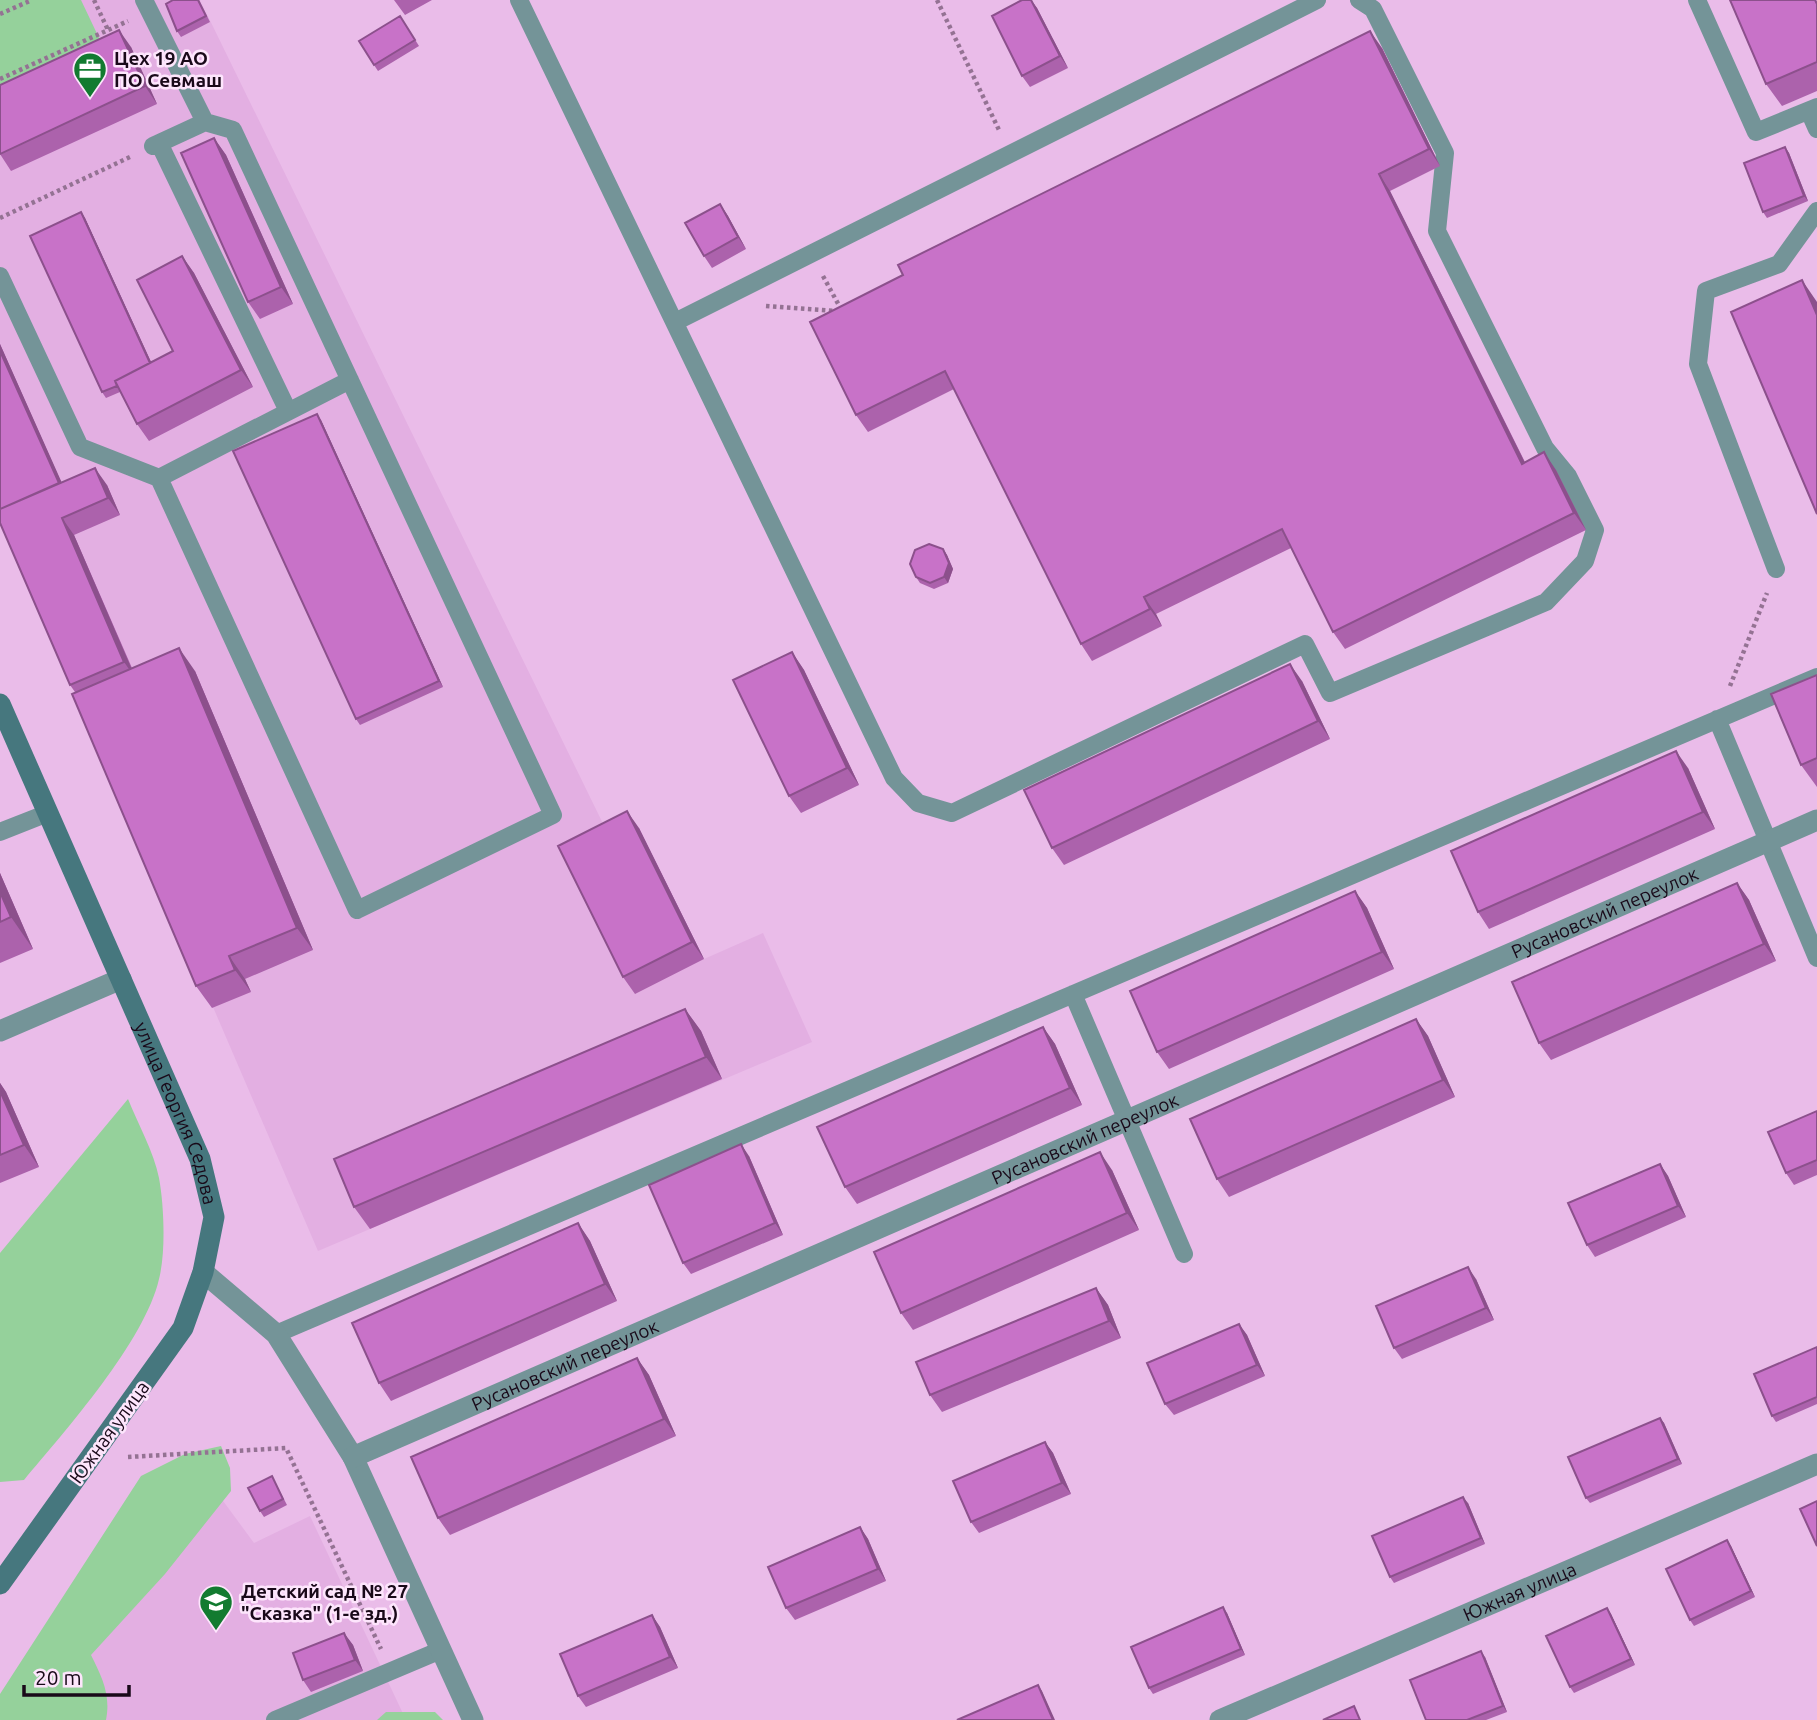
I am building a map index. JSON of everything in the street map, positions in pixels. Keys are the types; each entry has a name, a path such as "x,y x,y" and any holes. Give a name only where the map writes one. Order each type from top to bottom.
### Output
{"street":[{"name":"улица Георгия Седова","path":"0,704 200,1159 215,1217 203,1272"},
{"name":"Русановский переулок","path":"354,1457 1817,820"},
{"path":"0,1031 121,979"},
{"path":"203,1272 276,1334 354,1457 473,1720"},
{"name":"Южная улица","path":"0,1584 183,1328 203,1272"},
{"name":"Южная улица","path":"1220,1720 1817,1464"}],"lane":[{"path":"520,0 894,778 918,803 952,813 1305,645 1330,693 1546,602 1585,561 1595,530 1568,476 1545,448 1437,231 1445,153 1373,9 1359,0"},
{"path":"675,322 1317,0"},
{"path":"1697,0 1756,132 1813,109 1817,129"},
{"path":"147,5 205,122"},
{"path":"0,276 80,447 159,478 357,910 553,815 233,130 205,122 156,145 288,411"},
{"path":"1776,569 1698,364 1706,291 1779,264 1817,211"},
{"path":"159,478 350,380"},
{"path":"276,1334 1817,677"},
{"path":"1717,719 1817,958"},
{"path":"0,832 48,813"},
{"path":"1073,994 1184,1254"},
{"path":"275,1720 442,1650"}],"path":[{"path":"0,14 32,0"},
{"path":"94,0 108,30"},
{"path":"937,0 1010,152"},
{"path":"0,79 108,30 147,5"},
{"path":"0,218 156,145"},
{"path":"764,306 842,311 811,254"},
{"path":"1717,719 1776,569"},
{"path":"128,1457 286,1448 391,1671"}],"shaded area":[{"path":"0,0 200,0 612,842 639,828 704,959 763,933 812,1042 318,1251 0,512"},
{"name":"Детский сад № 27 \"Сказка\" (1-е зд.)","path":"204,1475 254,1543 310,1516 406,1720 8,1720"}],"green space":[{"path":"0,0 81,0 100,40 0,86"},
{"path":"128,1099 153,1158 161,1189 163,1256 151,1303 138,1330 102,1384 24,1480 0,1482 0,1253"},
{"path":"221,1446 230,1468 231,1491 165,1574 91,1655 106,1694 106,1720 0,1720 0,1694 141,1476 185,1454"},
{"path":"386,1712 435,1712 443,1720 377,1720"}],"building":[{"path":"173,0 198,0 206,16 177,31 166,4"},
{"path":"1022,0 1031,0 1060,56 1022,76 992,16"},
{"path":"1730,0 1815,0 1817,62 1766,84"},
{"path":"400,16 415,40 374,65 359,41"},
{"path":"119,30 145,86 0,154 0,85"},
{"path":"1370,31 1429,149 1379,174 1522,464 1544,452 1574,513 1333,632 1282,529 1144,597 1150,609 1081,644 945,371 856,415 810,322 903,275 898,265"},
{"path":"214,138 281,287 248,302 181,153"},
{"path":"1785,147 1804,196 1763,212 1744,163"},
{"path":"720,204 738,237 704,256 685,223"},
{"path":"81,212 150,363 115,381 117,386 102,392 30,236"},
{"path":"182,256 241,370 137,424 115,381 173,351 137,280"},
{"path":"1802,280 1817,315 1817,514 1731,312"},
{"path":"0,351 59,483 0,509"},
{"path":"317,414 439,681 356,719 233,451"},
{"path":"95,468 108,498 62,518 124,662 70,685 0,523 0,509"},
{"path":"929,544 943,549 949,563 944,577 930,583 916,577 910,564 915,550"},
{"path":"179,648 297,928 229,956 235,970 196,986 72,694"},
{"path":"792,652 847,768 789,796 733,680"},
{"path":"1290,664 1318,721 1052,848 1024,790"},
{"path":"1817,675 1817,758 1801,765 1771,694"},
{"path":"1676,751 1703,812 1478,912 1451,851"},
{"path":"627,811 692,942 623,977 558,846"},
{"path":"1737,883 1764,944 1539,1043 1512,982"},
{"path":"1355,891 1382,952 1157,1052 1130,991"},
{"path":"0,892 11,917 0,922"},
{"path":"685,1009 706,1057 354,1207 334,1159"},
{"path":"1416,1019 1443,1080 1217,1179 1190,1119"},
{"path":"1043,1027 1070,1088 845,1187 817,1127"},
{"path":"0,1091 24,1145 0,1155"},
{"path":"1817,1111 1817,1160 1786,1173 1768,1132"},
{"path":"741,1144 775,1223 683,1263 649,1185"},
{"path":"1100,1152 1127,1213 901,1313 874,1252"},
{"path":"1660,1164 1678,1206 1587,1245 1568,1203"},
{"path":"578,1223 605,1284 379,1383 352,1323"},
{"path":"1468,1267 1486,1308 1394,1348 1376,1306"},
{"path":"1096,1288 1109,1321 930,1395 916,1362"},
{"path":"1239,1324 1257,1365 1165,1404 1147,1363"},
{"path":"1817,1347 1817,1397 1772,1416 1754,1374"},
{"path":"637,1358 664,1419 438,1518 411,1457"},
{"path":"1660,1418 1678,1459 1586,1498 1568,1457"},
{"path":"1045,1442 1062,1483 971,1522 953,1481"},
{"path":"272,1476 283,1499 260,1511 248,1488"},
{"path":"1463,1497 1481,1538 1390,1577 1372,1536"},
{"path":"1817,1501 1817,1546 1800,1509"},
{"path":"860,1527 878,1569 786,1608 768,1567"},
{"path":"1727,1540 1751,1591 1690,1620 1666,1569"},
{"path":"1223,1607 1241,1649 1149,1688 1131,1647"},
{"path":"1607,1608 1631,1659 1570,1687 1546,1636"},
{"path":"652,1615 670,1657 578,1696 560,1654"},
{"path":"344,1633 355,1660 303,1680 293,1653"},
{"path":"1481,1651 1503,1706 1467,1720 1426,1720 1410,1680"},
{"path":"1038,1685 1053,1720 957,1720"},
{"path":"1354,1706 1360,1720 1323,1720"}],"place":[{"name":"Цех 19 АО ПО Севмаш","path":"90,99"},
{"name":"Детский сад № 27 \"Сказка\" (1-е зд.)","path":"216,1632"}]}
